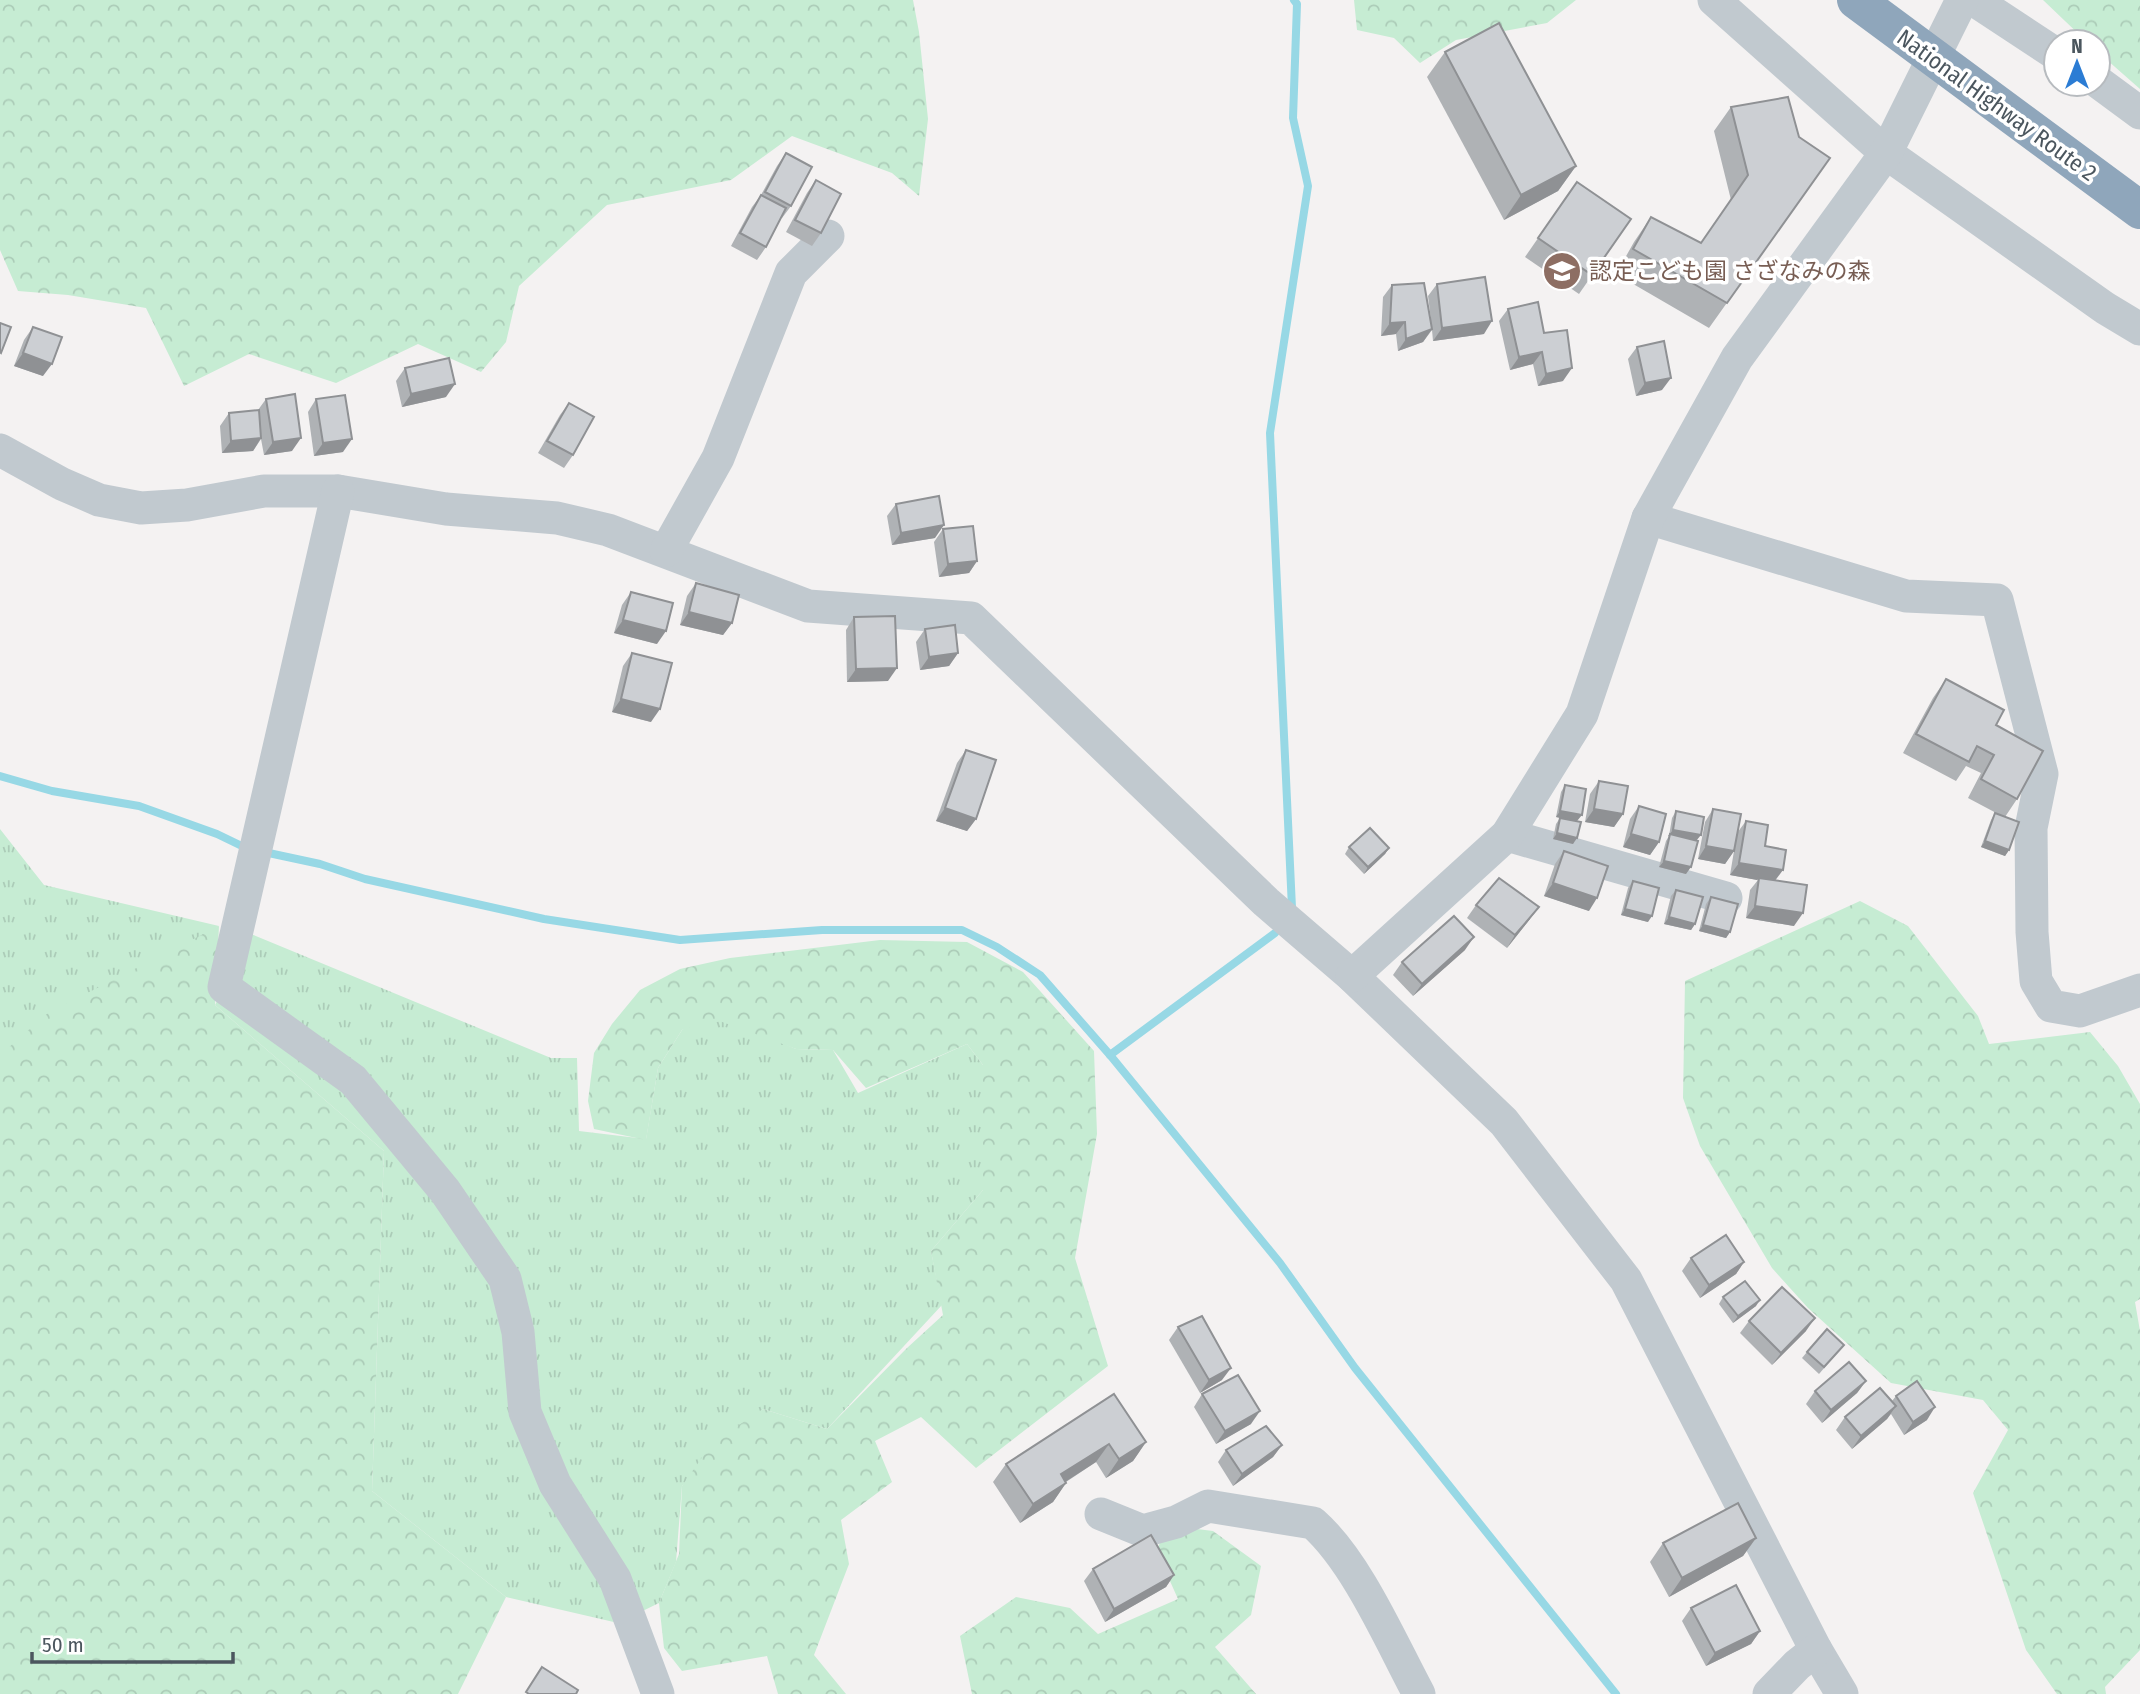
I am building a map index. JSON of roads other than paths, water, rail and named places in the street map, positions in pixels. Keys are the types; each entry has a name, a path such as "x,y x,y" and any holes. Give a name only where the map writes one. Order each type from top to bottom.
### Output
{"highway":[{"name":"National Highway Route 2","path":"1856,0 2140,210"}],"street":[{"path":"1714,0 1892,143 2105,307 2140,329"},
{"path":"1352,976 1507,835 1582,714 1648,519 1737,358 1892,143 1963,7 2042,47"},
{"path":"2112,92 2140,113"},
{"path":"666,551 718,458 791,273 828,236"},
{"path":"0,450 62,484 99,500 141,508 187,505 264,491 338,491 446,509 557,518 608,530 808,606 971,618 1266,902 1352,976 1504,1122 1626,1280 1816,1650 1842,1694"},
{"path":"338,491 224,987 353,1080 445,1191 505,1279 518,1332 525,1412 555,1484 615,1579 651,1689"},
{"path":"1648,519 1906,596 1997,600 2042,774 2031,828 2032,932 2036,981 2052,1006 2080,1011 2140,990"},
{"path":"1507,835 1726,898"},
{"path":"1101,1514 1143,1531 1176,1522 1208,1506 1313,1523 1325,1534 1358,1582 1419,1694"},
{"path":"1769,1694 1816,1650"}],"waterway":[{"path":"1292,908 1270,433 1308,186 1293,118 1297,4 1294,0"},
{"path":"0,776 52,791 139,806 217,834 248,849"},
{"path":"264,852 320,864 365,879 544,919 680,940 822,930 962,930 997,947 1040,975 1110,1055 1280,1263 1355,1368 1616,1694"},
{"path":"1110,1055 1275,933"}],"place":[{"name":"認定こども園 さざなみの森","path":"1562,271"}]}
